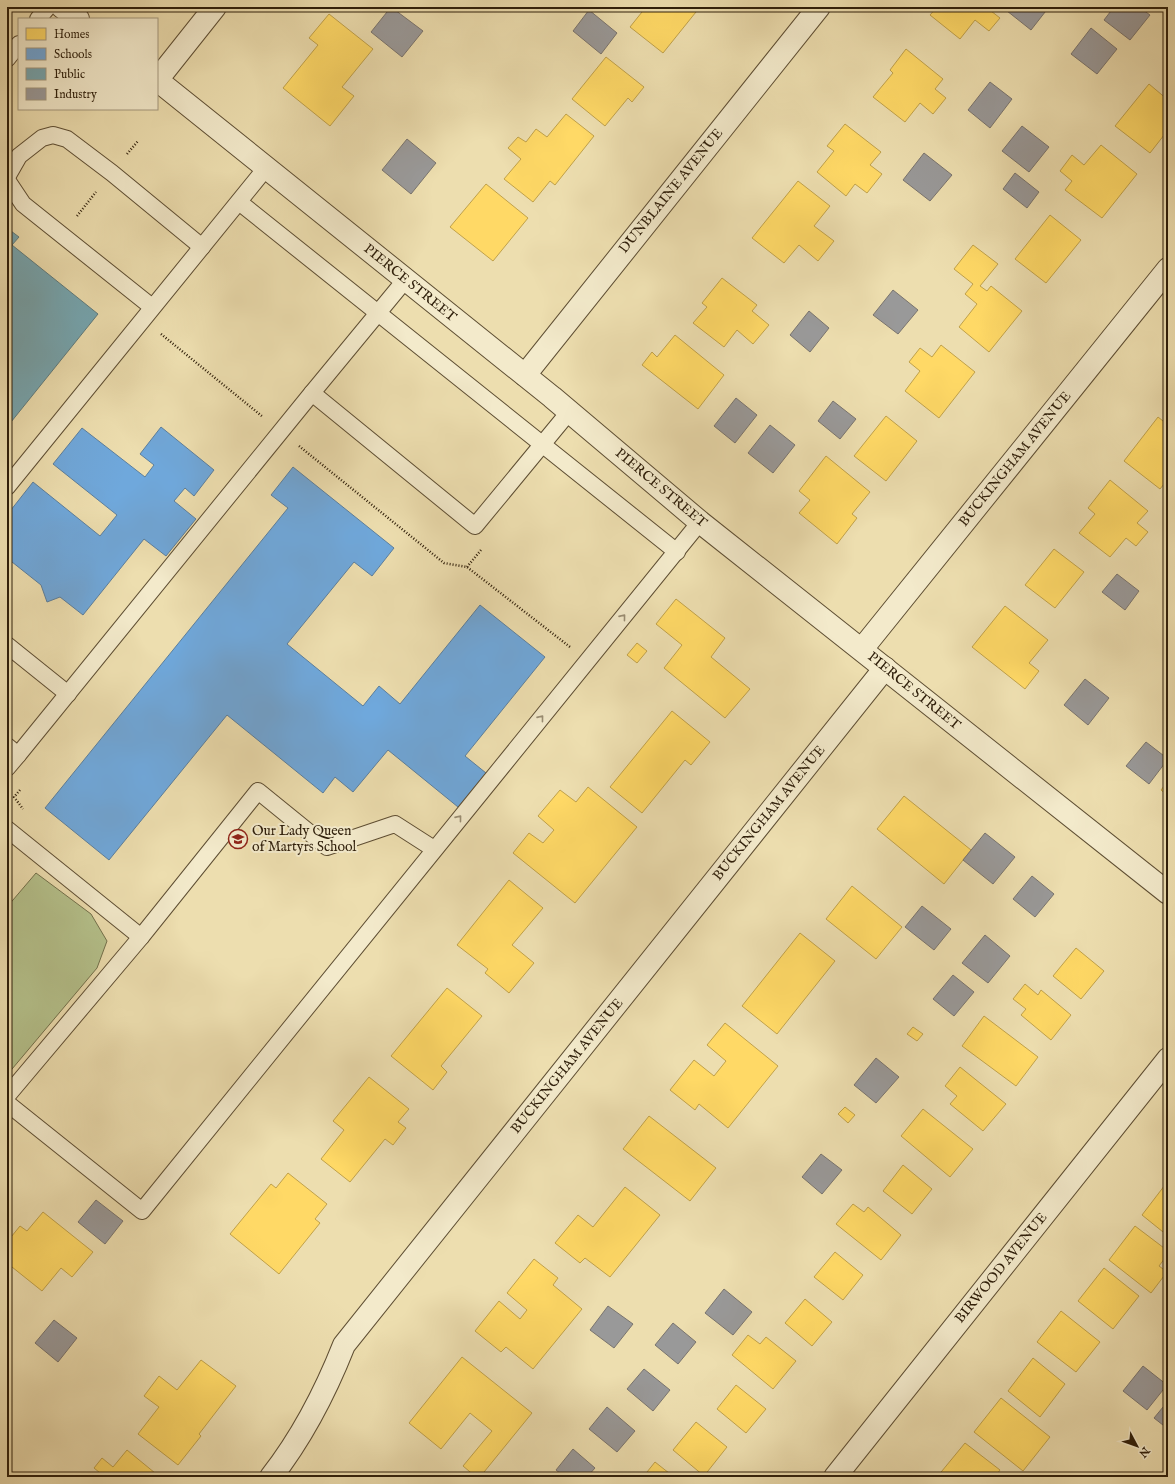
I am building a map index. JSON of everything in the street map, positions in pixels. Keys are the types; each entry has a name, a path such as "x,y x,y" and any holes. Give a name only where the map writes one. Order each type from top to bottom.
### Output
{"street":[{"path":"62,7 77,18"},
{"path":"158,79 215,7"},
{"name":"DUNBLAINE AVENUE","path":"525,375 819,7"},
{"name":"PIERCE STREET","path":"158,81 525,375 700,522 1168,893"},
{"name":"BUCKINGHAM AVENUE","path":"862,649 1168,269"},
{"name":"BUCKINGHAM AVENUE","path":"271,1477 294,1447 314,1414 332,1376 344,1344 885,668"},
{"name":"BIRWOOD AVENUE","path":"835,1477 1168,1059"}],"lane":[{"path":"39,18 48,7"},
{"path":"7,59 18,45"},
{"path":"7,177 18,156 42,138 54,136 67,139 112,173 202,247"},
{"path":"7,487 152,307 240,202 266,168"},
{"path":"7,180 22,204 152,307"},
{"path":"240,202 676,552"},
{"path":"7,768 12,750 68,694 406,279"},
{"path":"312,393 475,526 543,446 569,412"},
{"path":"7,1103 142,1211 700,522"},
{"path":"7,645 68,694"},
{"path":"7,1096 141,937 258,791 328,847 395,824 434,849"},
{"path":"7,830 141,937"}],"path":[{"path":"62,236 138,141"},
{"path":"293,442 444,563 467,567 587,660"},
{"path":"294,452 299,446"},
{"path":"24,785 14,797 26,813"}],"green space":[{"path":"36,873 91,914 107,941 97,968 7,1075 7,907"}],"building: Homes":[{"path":"646,7 700,7 663,53 630,27"},
{"path":"937,7 994,7 991,11 1000,18 989,31 975,20 960,39 930,15"},
{"path":"329,14 373,49 342,87 354,96 330,126 283,88 318,45 309,38"},
{"path":"906,49 943,79 935,89 946,98 933,114 920,103 905,122 873,97 893,73 890,70"},
{"path":"606,57 644,87 632,102 628,98 605,126 572,99"},
{"path":"1149,84 1168,100 1168,130 1150,153 1115,126"},
{"path":"566,114 594,136 555,185 550,181 533,202 504,179 521,159 508,148 518,137 526,142 536,129 547,137"},
{"path":"845,124 881,152 870,165 882,174 867,193 855,184 846,196 817,172 834,151 827,146"},
{"path":"1101,145 1137,174 1102,218 1065,190 1072,181 1060,171 1072,155 1084,165"},
{"path":"798,181 830,206 814,226 834,241 818,261 799,245 784,263 752,238"},
{"path":"486,184 528,218 493,261 450,227"},
{"path":"1050,215 1081,240 1046,283 1015,259"},
{"path":"973,245 998,264 980,286 987,291 991,286 1022,311 989,352 959,327 977,304 965,294 973,284 954,269"},
{"path":"722,278 757,305 752,311 769,325 753,344 737,330 724,347 693,323 707,307 702,303"},
{"path":"675,335 724,375 698,409 642,365 652,352 657,357"},
{"path":"941,345 975,372 939,418 905,391 920,371 909,362 920,348 932,357"},
{"path":"886,416 917,441 886,481 854,456"},
{"path":"1158,417 1168,425 1168,479 1160,489 1124,461"},
{"path":"826,456 870,492 852,514 857,518 837,544 799,513 810,500 799,491"},
{"path":"1110,480 1148,511 1137,523 1148,532 1136,546 1126,538 1110,557 1079,533 1095,514 1088,508"},
{"path":"1054,549 1084,572 1055,608 1025,585"},
{"path":"676,599 725,638 711,657 750,689 725,718 664,668 682,645 656,624"},
{"path":"1005,606 1048,640 1029,663 1039,671 1025,689 972,647"},
{"path":"637,643 647,651 637,663 627,655"},
{"path":"672,711 710,742 691,765 685,760 642,813 610,787"},
{"path":"1168,781 1168,796 1161,790"},
{"path":"588,787 637,827 575,903 513,853 529,833 543,843 554,830 538,816 560,790 576,802"},
{"path":"904,796 971,850 944,884 877,829"},
{"path":"509,880 543,908 512,945 534,963 509,993 485,973 488,969 457,945"},
{"path":"852,886 902,927 876,959 826,919"},
{"path":"800,933 835,961 777,1034 742,1006"},
{"path":"1076,948 1104,971 1081,999 1053,976"},
{"path":"1025,984 1038,995 1041,990 1071,1015 1051,1040 1021,1015 1026,1009 1013,999"},
{"path":"447,988 482,1016 441,1066 447,1072 433,1090 391,1056"},
{"path":"984,1016 1038,1057 1016,1086 962,1046"},
{"path":"725,1023 778,1066 728,1128 699,1104 695,1110 670,1090 694,1060 714,1076 726,1061 707,1045"},
{"path":"913,1027 923,1034 917,1041 907,1034"},
{"path":"960,1067 1006,1104 983,1131 950,1104 957,1096 945,1086"},
{"path":"369,1077 409,1109 398,1122 406,1128 393,1145 385,1139 350,1182 321,1159 344,1130 333,1121"},
{"path":"845,1107 855,1115 848,1123 838,1114"},
{"path":"923,1109 973,1149 950,1177 901,1136"},
{"path":"649,1116 716,1168 690,1201 623,1149"},
{"path":"903,1165 932,1189 912,1214 883,1191"},
{"path":"288,1173 327,1204 315,1219 320,1223 279,1274 230,1234 271,1184 276,1188"},
{"path":"1168,1181 1168,1236 1142,1215"},
{"path":"625,1187 660,1215 610,1277 585,1258 580,1263 555,1243 578,1215 593,1227"},
{"path":"853,1204 864,1212 868,1207 901,1235 881,1260 836,1224"},
{"path":"43,1212 93,1252 72,1277 61,1268 42,1291 7,1263 7,1242 20,1226 27,1231"},
{"path":"1135,1226 1168,1251 1168,1254 1159,1266 1167,1272 1151,1293 1109,1260"},
{"path":"835,1252 863,1275 843,1300 814,1277"},
{"path":"534,1259 558,1278 553,1285 582,1309 533,1369 506,1347 501,1352 475,1331 499,1301 520,1319 527,1310 507,1293"},
{"path":"1104,1268 1139,1296 1113,1329 1078,1301"},
{"path":"805,1299 832,1322 812,1346 785,1323"},
{"path":"7,1307 12,1311 7,1316"},
{"path":"1061,1311 1100,1342 1076,1372 1037,1342"},
{"path":"748,1335 760,1344 766,1337 796,1361 773,1389 732,1355"},
{"path":"462,1357 532,1413 480,1477 476,1477 463,1466 492,1431 470,1413 441,1449 409,1423"},
{"path":"1033,1358 1065,1384 1040,1417 1008,1391"},
{"path":"201,1360 236,1386 199,1434 201,1436 178,1465 138,1434 159,1407 144,1396 159,1376 177,1390"},
{"path":"736,1385 766,1409 746,1433 717,1409"},
{"path":"1001,1398 1050,1437 1023,1471 974,1432"},
{"path":"696,1422 727,1447 704,1476 673,1450"},
{"path":"965,1443 1000,1470 995,1477 937,1477"},
{"path":"127,1450 155,1473 152,1477 105,1477 94,1468 102,1458 113,1467"},
{"path":"655,1462 674,1477 643,1477"}],"building: Schools":[{"path":"161,427 214,470 194,496 185,488 174,501 196,519 166,556 144,539 83,615 60,597 47,602 41,585 7,558 7,515 33,482 100,536 117,515 53,464 82,428 145,477 154,465 140,454"},
{"path":"293,467 394,548 372,576 354,562 287,644 363,706 379,686 400,704 480,605 545,657 465,756 486,773 458,807 388,750 353,792 335,777 323,793 227,715 109,860 45,808 288,508 271,495"}],"building: Public":[{"path":"7,228 19,237 12,245 98,314 7,427"}],"building: Industry":[{"path":"391,7 423,31 402,57 371,32"},
{"path":"1002,7 1049,7 1031,30"},
{"path":"1114,7 1139,7 1150,15 1130,40 1104,20"},
{"path":"589,10 617,33 601,54 573,31"},
{"path":"1091,28 1117,49 1097,74 1071,54"},
{"path":"990,82 1012,99 990,128 968,110"},
{"path":"1022,126 1049,147 1029,172 1002,151"},
{"path":"407,139 436,163 411,194 382,170"},
{"path":"924,153 952,175 930,201 903,180"},
{"path":"1015,173 1039,192 1027,208 1003,189"},
{"path":"893,290 918,310 898,334 873,315"},
{"path":"809,311 829,328 810,352 790,335"},
{"path":"736,398 757,415 735,443 714,426"},
{"path":"833,401 856,419 840,439 818,421"},
{"path":"770,425 795,445 773,473 748,453"},
{"path":"1117,574 1139,591 1125,610 1102,592"},
{"path":"1085,679 1109,698 1088,725 1064,705"},
{"path":"1146,742 1168,759 1149,784 1126,766"},
{"path":"985,833 1015,857 993,884 963,860"},
{"path":"1032,876 1054,894 1035,917 1013,899"},
{"path":"922,906 951,929 934,950 905,927"},
{"path":"985,935 1010,956 988,983 962,963"},
{"path":"953,975 974,992 954,1016 933,999"},
{"path":"876,1058 899,1077 876,1103 854,1085"},
{"path":"821,1154 842,1170 822,1194 802,1177"},
{"path":"96,1200 123,1221 105,1244 78,1222"},
{"path":"724,1289 752,1312 733,1335 705,1313"},
{"path":"608,1306 633,1324 614,1348 590,1330"},
{"path":"54,1320 77,1338 58,1362 35,1343"},
{"path":"673,1323 696,1342 678,1364 655,1345"},
{"path":"1143,1366 1167,1385 1147,1410 1123,1391"},
{"path":"644,1369 670,1390 653,1411 627,1389"},
{"path":"1168,1401 1168,1429 1154,1418"},
{"path":"607,1407 635,1431 617,1452 589,1429"},
{"path":"573,1449 595,1468 587,1477 565,1477 556,1470"}],"place":[{"name":"Our Lady Queen of Martyrs School","path":"238,839"}]}
